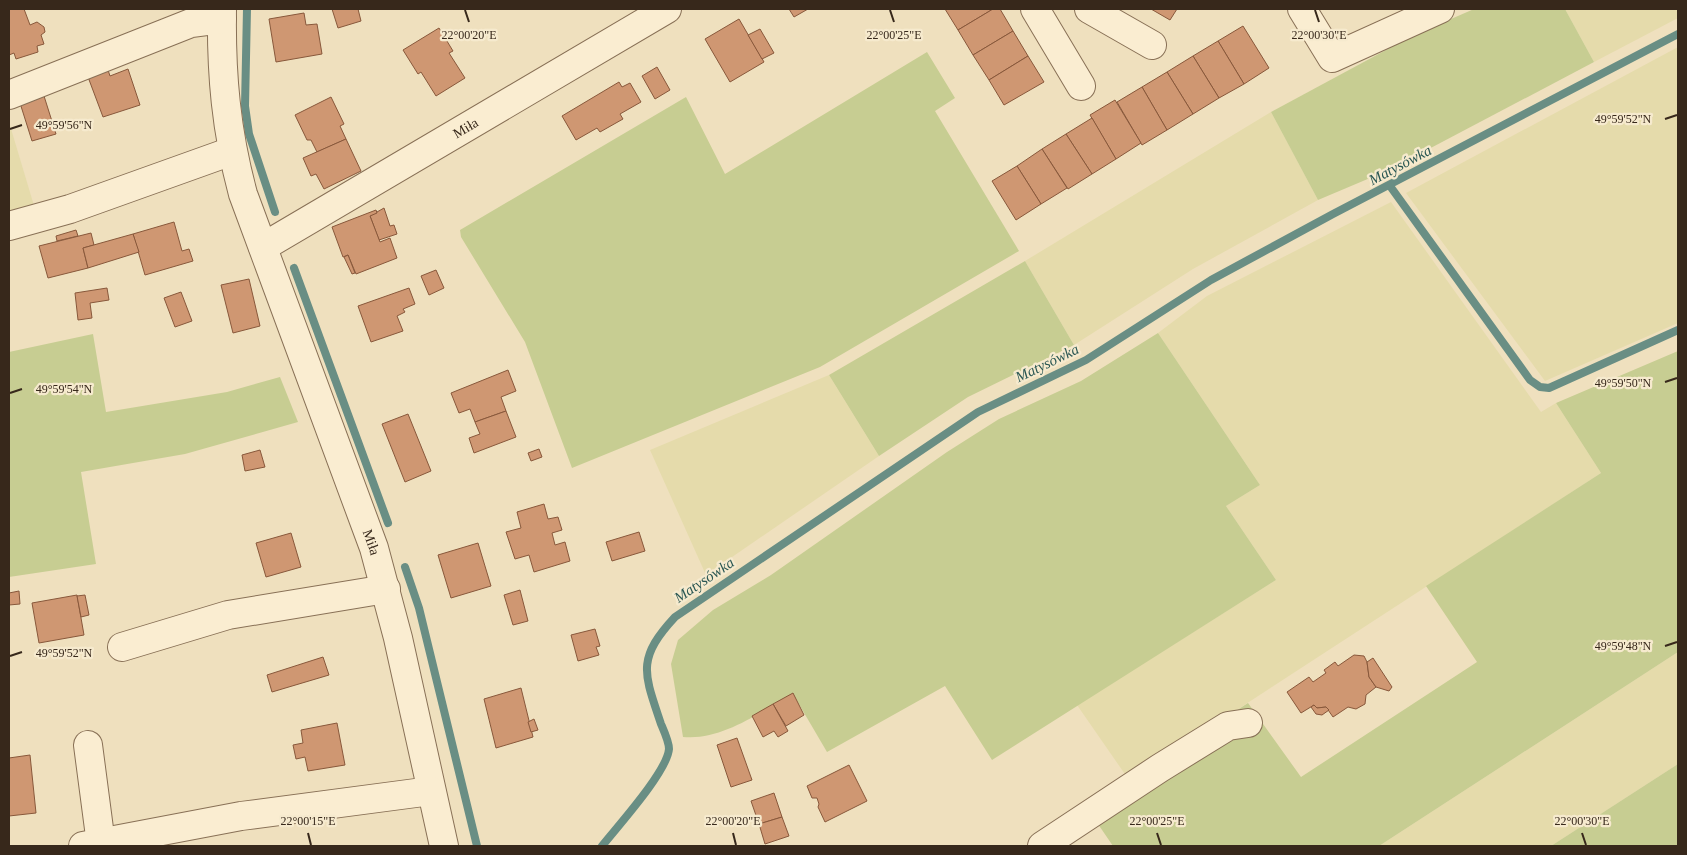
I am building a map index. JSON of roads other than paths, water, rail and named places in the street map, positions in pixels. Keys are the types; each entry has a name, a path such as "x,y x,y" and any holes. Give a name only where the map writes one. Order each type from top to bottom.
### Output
{"street":[{"name":"Miła","path":"263,247 667,9"},
{"path":"1035,9 1082,86"},
{"path":"1089,9 1152,45"},
{"path":"1302,9 1332,58 1440,9"},
{"name":"Miła","path":"222,14 221,61 232,151 244,194 374,548 386,589 444,846"},
{"path":"9,94 191,23 222,14"},
{"path":"9,226 70,209 232,151"},
{"path":"122,646 228,615 386,589"},
{"path":"1042,846 1160,768 1228,726 1248,723"},
{"path":"88,745 92,845 250,815 431,791"}],"waterway":[{"path":"247,9 245,106 249,134 275,212"},
{"name":"Matysówka","path":"602,846 651,785 666,759 669,749 668,743 651,692 647,667 654,644 675,617 978,412 1086,360 1211,280 1333,214 1678,34"},
{"path":"1390,186 1530,380 1540,387 1549,388 1678,330"},
{"path":"294,268 388,523"},
{"path":"405,567 419,608 477,846"}]}
